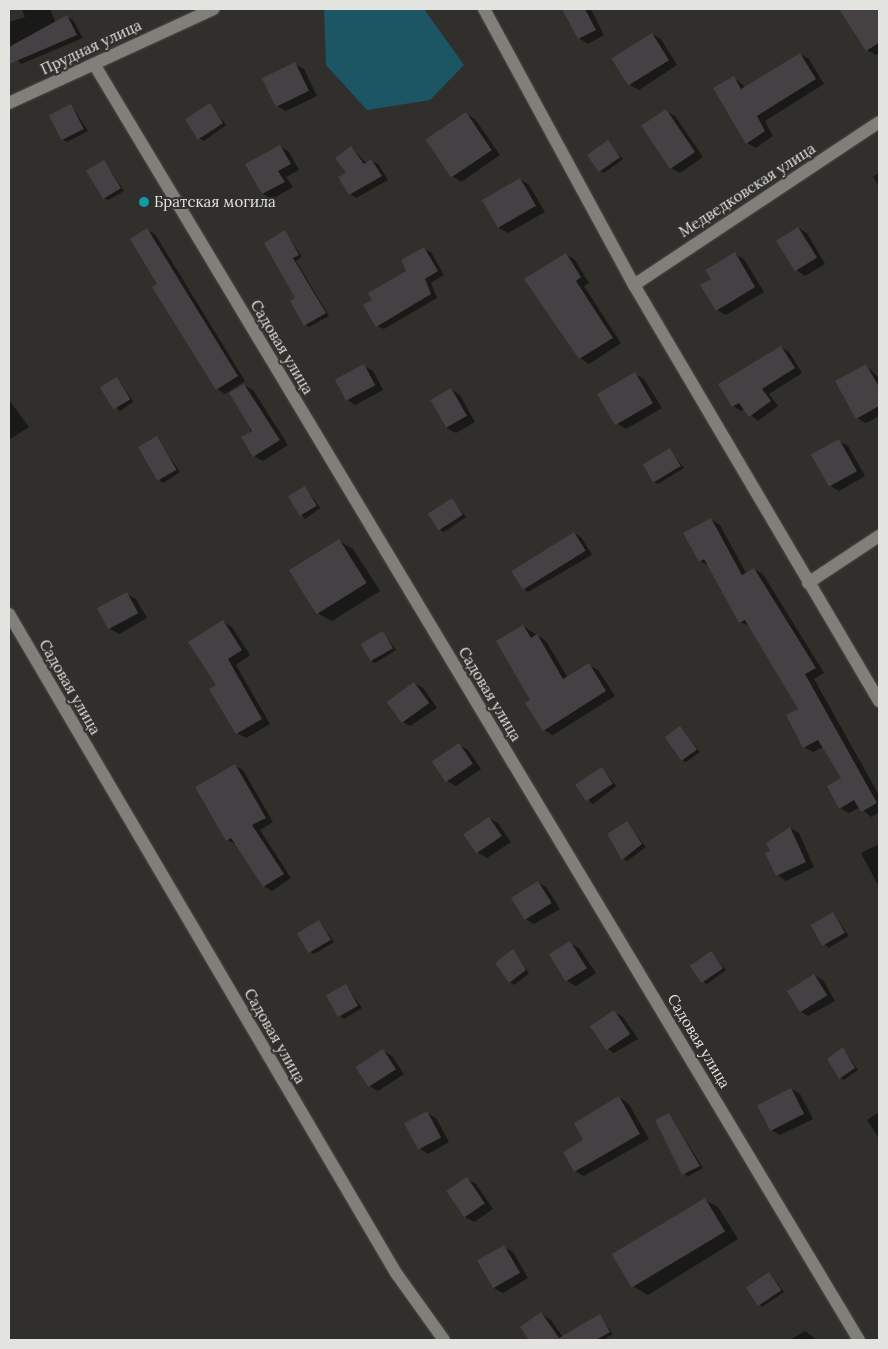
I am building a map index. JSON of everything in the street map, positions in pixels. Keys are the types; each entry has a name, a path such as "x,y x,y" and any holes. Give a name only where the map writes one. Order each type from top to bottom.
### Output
{"street":[{"name":"Прудная улица","path":"9,103 213,9"},
{"path":"484,9 634,285 879,701"},
{"name":"Садовая улица","path":"94,64 859,1340"},
{"name":"Медведковская улица","path":"634,285 879,122"},
{"path":"808,583 879,536"},
{"name":"Садовая улица","path":"9,614 396,1274 444,1340"}],"water":[{"path":"324,9 424,9 464,65 430,100 367,110 326,65"}],"building":[{"path":"562,9 585,9 596,30 578,39"},
{"path":"839,9 879,9 879,43 866,51"},
{"path":"67,15 77,35 9,64 9,47"},
{"path":"652,33 669,60 628,86 611,58"},
{"path":"800,53 816,79 757,116 765,131 746,144 713,88 734,76 741,89"},
{"path":"295,62 309,91 276,107 262,78"},
{"path":"210,103 223,123 198,139 185,119"},
{"path":"71,104 84,129 61,140 49,115"},
{"path":"666,109 695,152 670,169 641,126"},
{"path":"466,112 492,150 451,178 425,139"},
{"path":"608,140 620,157 599,172 587,155"},
{"path":"280,145 291,164 278,171 285,182 262,194 245,164"},
{"path":"351,146 364,164 371,159 382,176 349,195 338,177 346,173 335,158"},
{"path":"104,160 121,188 103,199 86,171"},
{"path":"520,178 536,206 498,228 482,200"},
{"path":"798,227 817,258 795,271 776,241"},
{"path":"147,228 238,376 216,390 152,287 157,284 130,239"},
{"path":"285,230 299,255 293,258 326,313 304,326 290,301 295,298 264,243"},
{"path":"424,247 438,271 425,279 431,294 376,327 363,305 372,300 368,293 406,271 401,260"},
{"path":"735,252 755,287 716,311 700,285 711,279 705,270"},
{"path":"566,253 581,277 576,281 613,338 579,359 524,279"},
{"path":"781,346 795,368 762,389 771,401 749,417 739,403 732,407 718,384"},
{"path":"364,364 375,385 346,401 335,379"},
{"path":"866,364 879,387 879,406 856,419 835,381"},
{"path":"635,372 653,403 615,425 597,394"},
{"path":"117,377 130,399 113,410 100,387"},
{"path":"244,384 280,440 253,457 241,437 252,431 229,393"},
{"path":"451,388 467,416 446,428 430,400"},
{"path":"157,436 177,470 157,481 138,447"},
{"path":"839,439 857,471 829,487 811,455"},
{"path":"670,448 681,466 653,482 643,464"},
{"path":"305,486 317,506 300,516 288,496"},
{"path":"452,498 463,515 439,531 428,514"},
{"path":"711,518 742,575 754,568 816,668 805,674 877,803 861,812 854,800 839,809 827,786 841,778 818,740 803,748 786,715 798,709 745,620 739,623 704,559 699,562 683,533"},
{"path":"574,532 586,551 523,590 511,571"},
{"path":"339,539 367,583 317,614 289,570"},
{"path":"127,592 138,613 108,629 97,608"},
{"path":"223,620 242,650 228,659 262,719 236,734 209,689 216,685 188,642"},
{"path":"523,625 531,638 537,634 563,679 589,663 606,691 543,731 525,703 530,700 496,641"},
{"path":"383,631 393,648 370,661 360,644"},
{"path":"414,682 429,703 402,723 386,702"},
{"path":"680,726 697,749 682,761 665,737"},
{"path":"459,743 473,764 446,782 432,761"},
{"path":"235,764 266,818 252,825 284,874 263,887 231,838 226,841 195,787"},
{"path":"602,767 613,784 586,801 575,784"},
{"path":"489,817 502,836 476,853 463,834"},
{"path":"627,821 642,844 622,860 607,834"},
{"path":"790,827 806,862 776,876 765,853 770,851 766,843"},
{"path":"538,881 552,903 525,920 511,898"},
{"path":"833,912 845,933 822,946 810,925"},
{"path":"319,920 331,940 309,953 297,933"},
{"path":"570,941 587,968 566,981 549,954"},
{"path":"513,949 526,970 509,983 495,963"},
{"path":"711,951 723,968 702,983 690,966"},
{"path":"814,974 827,995 800,1012 787,991"},
{"path":"346,984 358,1006 338,1017 326,995"},
{"path":"614,1010 630,1034 606,1050 590,1026"},
{"path":"843,1047 855,1068 839,1079 827,1059"},
{"path":"383,1049 396,1069 368,1087 355,1067"},
{"path":"791,1088 804,1114 770,1131 757,1105"},
{"path":"619,1096 640,1134 574,1172 563,1152 583,1140 574,1123"},
{"path":"427,1111 441,1137 418,1150 404,1123"},
{"path":"669,1113 700,1166 682,1175 655,1120"},
{"path":"467,1177 485,1204 464,1218 446,1191"},
{"path":"705,1198 725,1231 632,1288 612,1254"},
{"path":"504,1245 520,1273 493,1288 477,1260"},
{"path":"769,1272 781,1290 758,1306 746,1288"},
{"path":"541,1312 559,1338 600,1314 610,1332 596,1340 529,1340 520,1327"}],"place":[{"name":"Братская могила","path":"144,202"}]}
